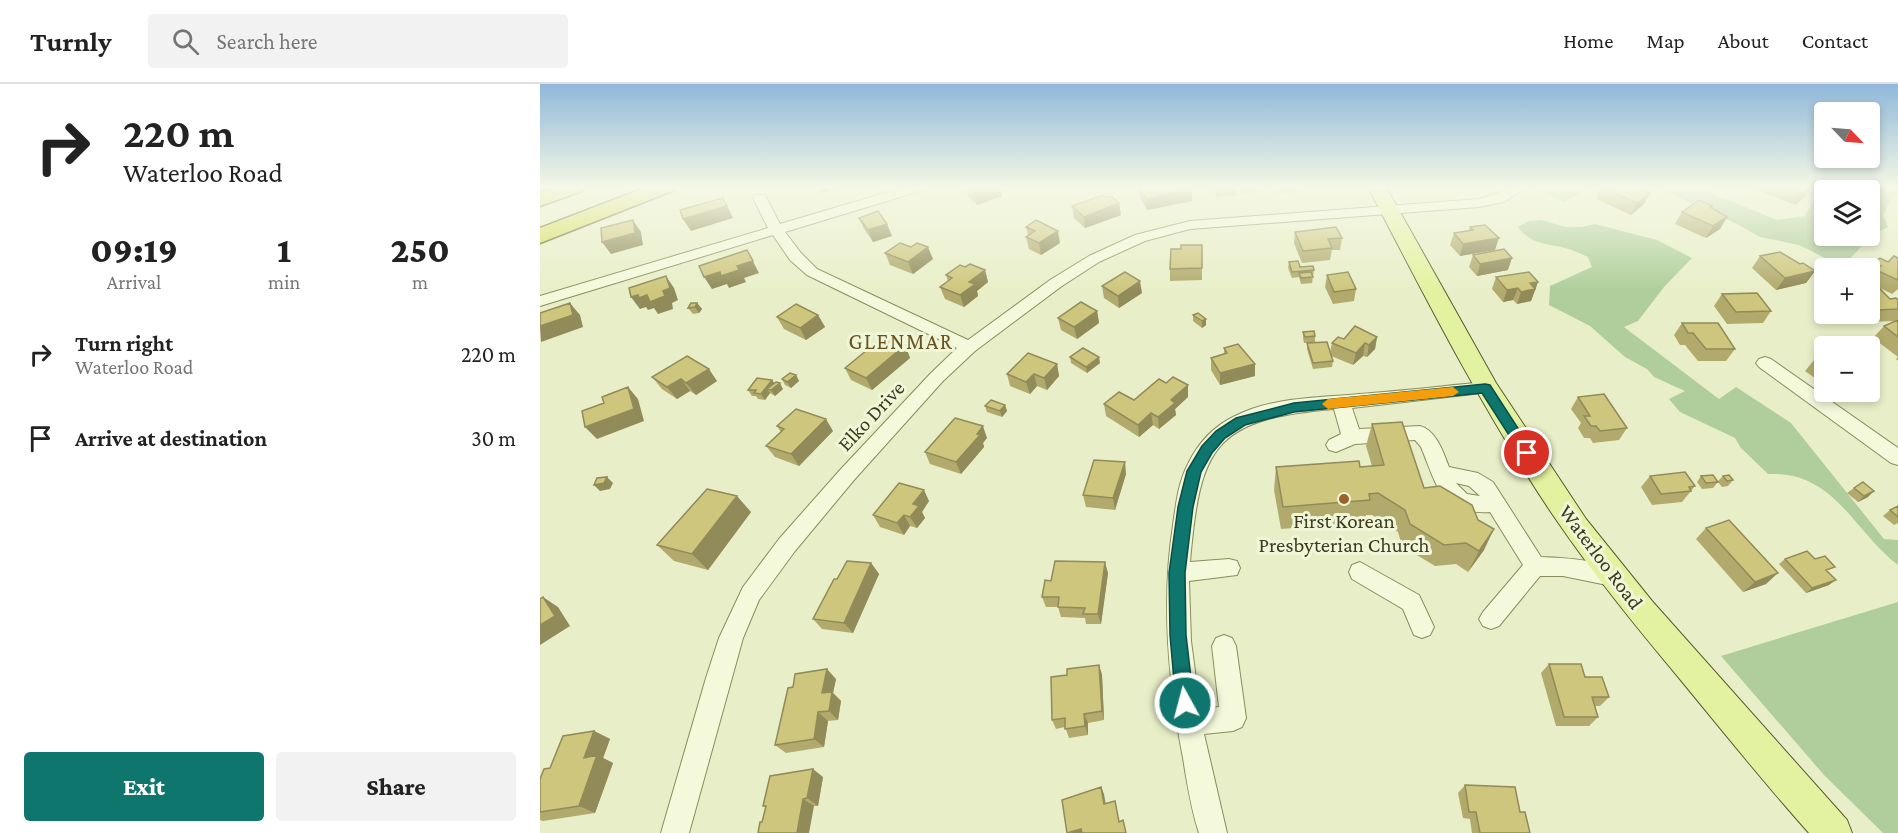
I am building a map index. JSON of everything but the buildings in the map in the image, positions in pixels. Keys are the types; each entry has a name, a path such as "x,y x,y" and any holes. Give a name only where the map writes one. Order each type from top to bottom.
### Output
{"highway":[{"path":"540,228 556,222"},
{"path":"540,236 576,222"}],"main road":[{"name":"Waterloo Road","path":"1396,222 1485,388 1561,506 1612,576 1785,780 1834,833"}],"street":[{"path":"772,222 791,253 812,272 969,347"},
{"path":"540,301 799,222"},
{"name":"Elko Drive","path":"675,833 718,678 731,638 751,594 787,545 937,377 969,347 1056,283 1094,259 1140,238 1190,225 1234,222"},
{"path":"1765,363 1898,458"},
{"path":"1213,833 1188,723 1178,635 1177,573 1185,507 1194,471 1207,450 1221,435 1241,421 1294,407 1485,388"},
{"path":"1341,403 1344,441 1420,433 1429,442 1443,476 1462,474 1479,480 1535,566"},
{"path":"1535,566 1563,567 1612,576"},
{"path":"1491,619 1535,566"},
{"path":"1177,573 1229,568"},
{"path":"1360,572 1412,602 1422,627"},
{"path":"1188,723 1233,718 1224,646"}],"green space":[{"path":"1527,222 1548,222 1566,227 1595,224 1657,240 1692,258 1664,287 1638,321 1624,327 1719,399 1736,387 1791,423 1884,539 1898,540 1898,565 1827,493 1810,482 1791,476 1768,474 1741,448 1735,438 1680,412 1669,399 1685,391 1654,377 1647,369 1625,357 1590,326 1549,305 1550,286 1592,267 1588,257 1534,240 1518,227"},
{"path":"1733,222 1814,222 1814,246 1862,246 1851,258 1825,258 1799,245 1760,237"},
{"path":"1880,222 1886,222 1888,227 1880,231"},
{"path":"1898,602 1898,833 1883,833 1824,775 1721,656"}],"slow traffic":[{"path":"1328,404 1453,392"}],"place":[{"name":"First Korean Presbyterian Church","path":"1344,499"}],"district":[{"name":"GLENMAR","path":"901,341"}],"route":[{"path":"1185,703 1178,635 1177,573 1185,507 1194,471 1207,450 1221,435 1241,421 1294,407 1485,388 1527,453"}]}
